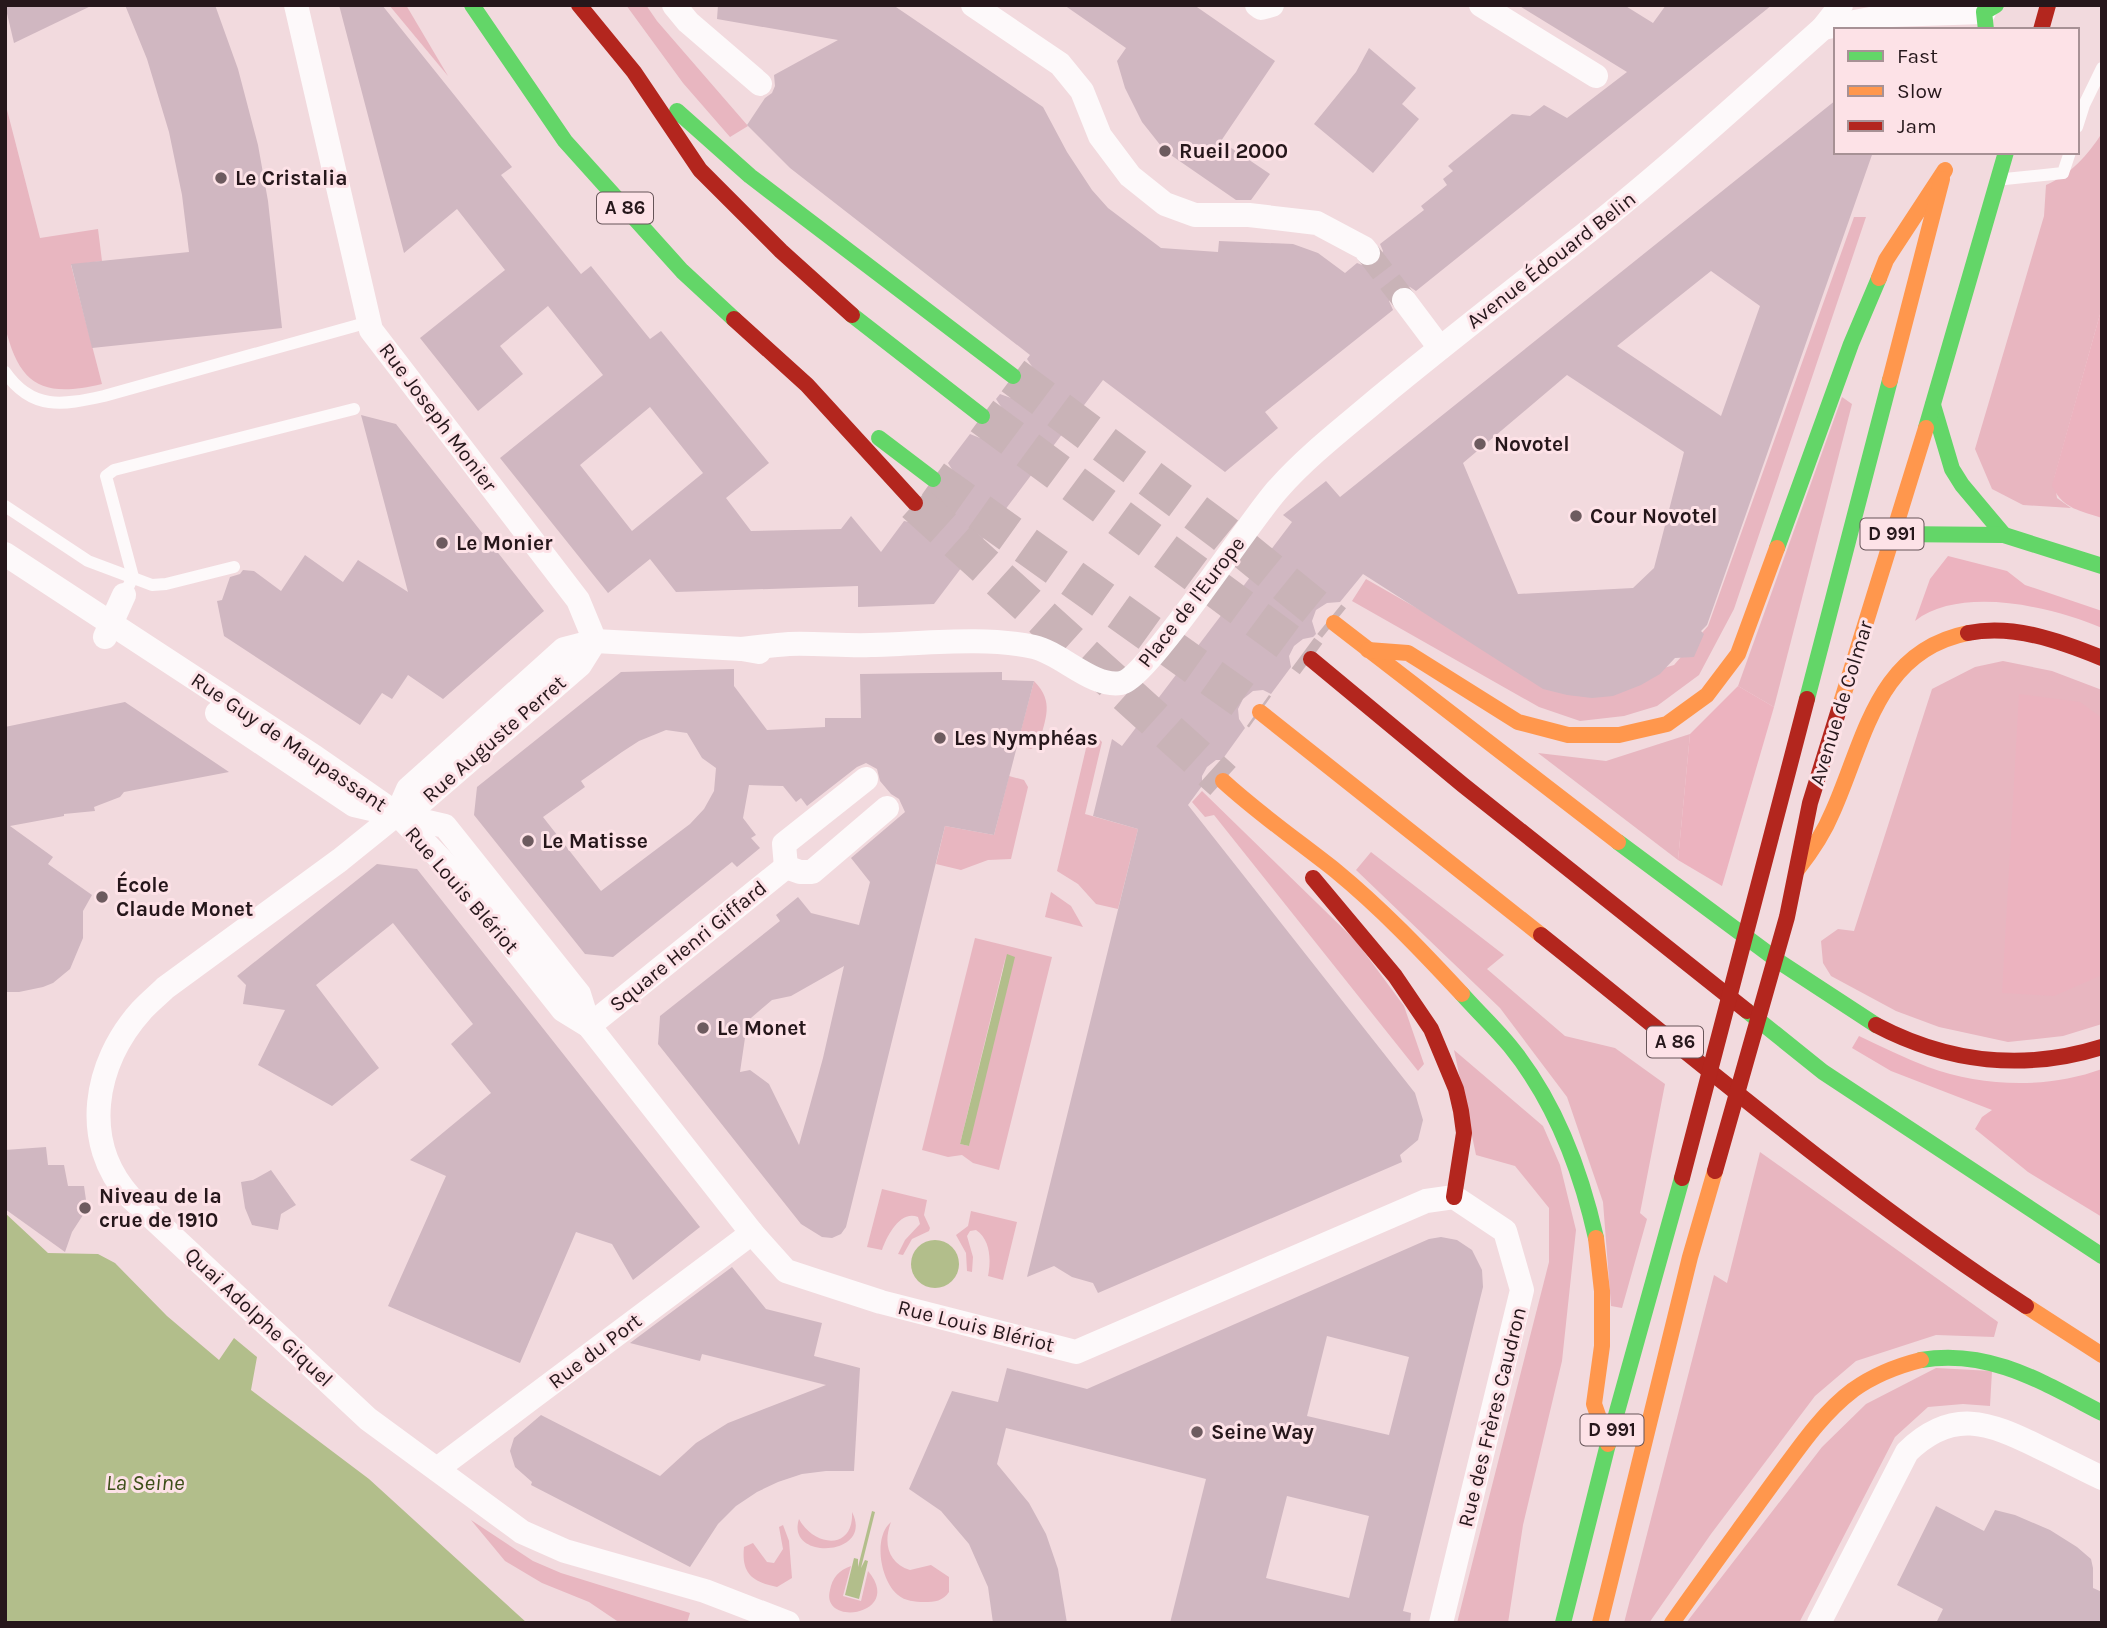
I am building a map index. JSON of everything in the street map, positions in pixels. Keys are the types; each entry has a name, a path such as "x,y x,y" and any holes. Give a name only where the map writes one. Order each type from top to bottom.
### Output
{"main road":[{"name":"A 86","path":"472,5 565,141 682,271 807,385 933,479"},
{"path":"579,5 634,72 700,170 781,251 856,319 982,416"},
{"path":"2042,28 2048,5"},
{"path":"634,72 750,176 1013,376"},
{"name":"Avenue de Colmar","path":"1608,1444 1666,1239 1949,154"},
{"path":"1996,154 1998,179"},
{"name":"Avenue de Colmar","path":"1600,1623 1690,1257 1787,917 1810,803 1933,405 2005,154"},
{"path":"1368,650 1408,653 1518,722 1568,735 1619,735 1667,724 1707,695 1738,654 1851,344 1886,260 1945,170"},
{"path":"807,385 915,503"},
{"path":"1933,405 1952,469 2004,535"},
{"path":"1849,536 2004,535 2102,566"},
{"path":"1334,623 1501,755 1766,953 1862,1018 1911,1042 1961,1057 2000,1063 2042,1062 2084,1054 2102,1047"},
{"path":"1797,870 1817,844 1879,699 1897,671 1913,657 1934,643 1957,633 1987,629 2043,636 2102,658"},
{"path":"1311,659 1463,785 1823,1072 2102,1256"},
{"name":"A 86","path":"1260,712 1835,1170 1968,1268 2102,1355"},
{"path":"1223,781 1249,805 1337,872 1415,943 1511,1048 1542,1095 1586,1194 1597,1241 1602,1290 1602,1346 1594,1404 1608,1444"},
{"path":"1249,805 1395,976 1431,1029 1455,1088 1461,1111 1464,1133 1454,1197"},
{"path":"1672,1623 1830,1411 1868,1380 1903,1364 1939,1357 1978,1359 2016,1370 2102,1413"},
{"name":"D 991","path":"1563,1623 1608,1444"}],"street":[{"name":"Rue Joseph Monier","path":"296,5 371,330 578,600 596,641"},
{"path":"674,5 688,22 760,84"},
{"path":"973,5 1060,64 1082,91 1100,136 1107,146 1130,176 1165,204 1195,215 1250,215 1317,223 1364,248 1368,253"},
{"path":"1480,5 1596,76"},
{"name":"Avenue Édouard Belin","path":"1278,489 1331,439 1440,348 1642,190 1823,28 1841,5"},
{"path":"1823,28 1894,17 1985,15"},
{"path":"1404,300 1440,348"},
{"name":"Place de l'Europe","path":"970,642 1035,648 1106,682 1123,683 1135,674 1191,608 1278,489"},
{"name":"Rue Guy de Maupassant","path":"5,554 107,631 354,805 397,814"},
{"name":"Rue Guy de Maupassant","path":"5,572 107,631"},
{"path":"107,631 128,586"},
{"name":"Rue Auguste Perret","path":"397,814 408,789 564,649 596,641 742,649 789,644 970,642"},
{"name":"Square Henri Giffard","path":"786,866 784,844 866,779"},
{"name":"Square Henri Giffard","path":"786,866 800,872 812,872 887,808"},
{"name":"Rue Louis Blériot","path":"397,814 445,826 579,994 589,1026 752,1233 786,1271 881,1302 1076,1352 1426,1201 1454,1197"},
{"name":"Quai Adolphe Giquel","path":"397,814 340,860 165,989 142,1010 116,1047 110,1062 99,1110 98,1133 104,1158 117,1182 130,1197 368,1419 522,1532 565,1551 705,1591 788,1623"},
{"name":"Square Henri Giffard","path":"589,1026 786,866"},
{"name":"Rue des Frères Caudron","path":"1441,1623 1522,1290 1505,1231 1454,1197"},
{"name":"Rue du Port","path":"437,1469 752,1233"},
{"path":"1819,1623 1907,1452 1924,1436 1945,1426 1967,1423 1993,1426 2102,1478"}],"lane":[{"path":"2079,121 2102,68"},
{"path":"1998,179 2063,173 2069,154"},
{"path":"5,372 25,394 65,404 104,396 369,322"},
{"path":"128,586 106,475 114,470 354,409"},
{"path":"5,506 128,586 166,584 234,567"}],"shaded area":[{"path":"389,5 406,5 448,76"},
{"path":"626,5 646,5 748,126 730,137 683,83"},
{"path":"5,102 40,238 98,229 102,261 71,265 102,384 64,389 49,388 37,383 26,374 11,346 5,326"},
{"path":"2102,133 2102,307 2054,479 2057,498 2071,508 2023,505 1992,489 1975,449 2044,216 2046,185 2078,164"},
{"path":"1854,217 1866,217 1734,609 1699,675 1657,706 1624,716 1580,721 1539,707 1352,601 1366,579 1518,666 1602,686 1674,665 1708,626"},
{"path":"2102,307 2102,518 2066,504 2052,485"},
{"path":"1842,397 1852,404 1774,707 1738,686"},
{"path":"1948,556 2007,571 2025,585 2102,611 2102,628 2033,607 1981,602 1934,610 1915,621 1930,579"},
{"path":"2003,661 2052,671 2102,690 2102,1024 2063,1036 2008,1042 1939,1027 1896,1011 1831,976 1823,963 1821,941 1838,929 1854,931 1932,689 1975,667"},
{"path":"1034,681 1044,696 1047,711 1039,744 1031,749 1017,745"},
{"path":"1738,686 1774,707 1722,886 1678,860 1690,734"},
{"path":"2019,694 2080,702 2102,718 2102,975 2054,996 2002,993"},
{"path":"1690,734 1678,860 1538,753 1606,761"},
{"path":"1097,737 1102,742 1085,814 1138,829 1118,909 1096,904 1078,884 1057,871 1088,740"},
{"path":"1009,776 1024,780 1028,787 1011,859 988,860 961,870 936,864 945,826 994,835"},
{"path":"1202,791 1356,941 1404,1006 1424,1064 1418,1071 1214,815 1205,817 1192,802"},
{"path":"1371,852 1504,955 1487,969 1565,1036 1615,1048 1665,1084 1640,1213 1647,1219 1622,1308 1611,1306 1603,1202 1567,1097 1500,1008 1356,870"},
{"path":"1051,892 1071,906 1083,927 1045,917"},
{"path":"975,938 1052,957 999,1170 973,1163 962,1155 948,1157 922,1150","holes":["1006,955 969,1146 960,1144"]},
{"path":"1859,1036 1928,1067 1993,1082 2059,1080 2102,1069 2102,1217 2028,1172 1975,1129 1982,1117 1992,1110 1891,1071 1852,1048"},
{"path":"1454,1050 1543,1126 1560,1165 1576,1230 1562,1361 1523,1525 1508,1623 1457,1623 1549,1262 1549,1208 1515,1166 1476,1155"},
{"path":"1760,1152 1998,1322 1994,1337 1936,1335 1856,1361 1815,1396 1711,1534 1649,1623 1624,1623 1714,1275 1727,1283"},
{"path":"882,1189 927,1200 924,1215 929,1231 912,1239 903,1255 898,1254 905,1240 920,1224 918,1217 905,1217 900,1221 882,1250 867,1247"},
{"path":"971,1211 1017,1222 1003,1280 988,1276 987,1245 976,1230 970,1231 967,1236 973,1257 972,1272 967,1271 966,1253 956,1235 968,1226"},
{"path":"1936,1368 1992,1371 1990,1406 1963,1404 1928,1407 1895,1437 1799,1623 1686,1623 1822,1447 1866,1404"},
{"path":"852,1512 856,1527 851,1538 842,1545 816,1547 805,1542 798,1533 799,1519 814,1535 832,1541 840,1539 851,1525"},
{"path":"471,1520 533,1561 561,1573 690,1613 687,1623 620,1623 589,1602 542,1583 505,1561"},
{"path":"891,1522 888,1545 892,1557 910,1570 931,1565 949,1577 949,1592 944,1597 932,1602 907,1600 892,1588 881,1558 882,1538"},
{"path":"783,1525 789,1541 792,1578 777,1587 762,1583 751,1576 745,1564 744,1547 753,1543 767,1562 774,1563 783,1549 779,1527"},
{"path":"851,1566 843,1596 861,1601 868,1571 877,1586 876,1598 870,1606 847,1612 837,1609 830,1602 830,1590 837,1575"}],"water":[{"path":"1007,954 1015,957 969,1146 960,1144"},
{"name":"La Seine","path":"5,1213 48,1253 98,1254 115,1263 167,1316 219,1360 234,1338 257,1357 251,1390 369,1479 527,1623 5,1623"},
{"path":"935,1240 952,1247 959,1264 952,1281 935,1288 918,1281 911,1264 918,1247"},
{"path":"872,1511 875,1512 861,1568 865,1560 868,1561 859,1599 845,1595 854,1558 858,1559 858,1567"}],"building":[{"path":"5,5 93,5 14,43"},
{"name":"Le Cristalia","path":"125,5 215,5 238,69 258,145 268,201 282,328 92,348 71,264 189,252 182,195 169,132 147,59"},
{"path":"339,5 382,5 512,167 501,175 581,274 591,266 650,339 661,331 769,463 726,498 751,531 841,529 851,516 881,552 904,521 919,524 929,520 936,510 936,500 951,492 955,481 948,463 970,434 980,438 990,436 1000,429 1004,418 996,399 1000,394 1011,398 1021,396 1031,389 1035,378 1027,359 1030,355 790,168 747,125 765,98 772,93 775,86 774,75 838,40 717,19 718,5 893,5 1043,107 1067,152 1092,190 1108,208 1161,248 1218,252 1219,241 1293,244 1318,253 1345,273 1357,263 1370,268 1378,264 1383,251 1380,244 1424,210 1421,206 1447,185 1443,179 1453,171 1448,166 1512,114 1530,116 1544,105 1567,118 1627,72 1518,5 1624,5 1653,23 1666,5 1772,5 1416,291 1403,285 1395,289 1389,301 1393,310 1265,412 1278,428 1225,472 1103,380 934,604 858,607 858,586 676,592 650,559 608,593 500,458 603,375 548,306 500,346 523,374 478,411 420,338 505,270 457,209 404,253","holes":["650,407 703,473 632,531 580,465"]},
{"path":"1064,5 1194,5 1275,61 1221,141 1270,174 1251,200 1236,200 1165,151 1142,122 1125,88 1117,61 1126,48"},
{"path":"1369,48 1416,88 1402,104 1419,119 1373,173 1314,124 1356,72"},
{"path":"1834,102 1834,154 1872,154 1694,657 1675,658 1660,674 1613,696 1592,698 1543,689 1363,574 1340,602 1327,603 1316,610 1312,621 1316,634 1294,646 1289,656 1291,667 1271,694 1263,690 1253,691 1243,699 1238,709 1239,719 1245,728 1222,760 1216,760 1207,767 1202,776 1202,786 1188,805 1415,1093 1423,1120 1418,1140 1400,1155 1402,1162 1098,1293 1093,1283 1072,1277 1054,1266 1027,1277 1138,829 1093,816 1112,739 1122,746 1292,522 1283,515 1326,481 1340,497","holes":["1711,271 1760,306 1721,416 1617,346","1567,375 1684,452 1654,568 1633,588 1518,594 1463,463"]},
{"path":"361,415 396,424 544,611 443,699 408,675 392,699 382,693 360,725 224,636 217,601 222,600 230,577 243,570 254,571 281,591 305,555 343,582 358,560 408,592"},
{"path":"734,669 734,686 767,730 825,727 825,718 861,718 860,674 1002,672 1002,680 1034,681 994,835 945,826 846,1227 841,1234 832,1238 822,1237 801,1224 658,1044 660,1016 780,921 776,915 798,897 811,913 859,925 870,882 851,858 905,812 899,799 880,781 877,769 866,763 807,806 801,798 796,802 783,786 749,785 743,818 756,835 751,838 760,848 737,867 732,862 613,957 585,954 474,815 477,787 621,672","holes":["666,730 687,733 702,758 716,768 714,791 704,809 690,824 601,891 543,817 585,787 581,781 639,741","844,966 823,1058 799,1145 769,1084 750,1070 740,1072 746,1031 751,1018 772,1000 791,996"]},
{"path":"125,702 229,772 124,792 120,797 94,807 95,811 64,814 10,826 53,857 48,864 92,895 83,911 83,938 70,969 53,983 43,987 5,992 5,727"},
{"path":"377,864 417,869 700,1227 633,1280 612,1244 576,1232 520,1363 388,1306 446,1176 410,1160 491,1093 451,1044 473,1024 393,923 316,985 379,1068 332,1106 258,1065 285,1010 243,1004 246,985 237,976"},
{"path":"46,1147 48,1165 64,1165 68,1186 84,1186 86,1200 83,1215 72,1232 65,1252 5,1209 5,1150"},
{"path":"271,1170 296,1205 281,1214 278,1230 252,1225 245,1208 241,1182 253,1180"},
{"name":"Seine Way","path":"1441,1237 1457,1240 1472,1250 1482,1270 1483,1287 1403,1611 1411,1613 1410,1623 1170,1623 1206,1479 1006,1428 997,1464 1029,1503 1046,1534 1058,1569 1067,1623 993,1623 988,1587 969,1544 941,1511 909,1489 952,1391 998,1402 1007,1368 1087,1389 1429,1239","holes":["1327,1336 1409,1357 1389,1435 1307,1416","1287,1496 1369,1516 1349,1598 1266,1578"]},
{"path":"732,1267 766,1309 822,1323 814,1356 860,1368 854,1471 802,1474 757,1492 736,1506 718,1524 690,1567 531,1485 532,1482 515,1467 510,1451 514,1438 541,1415 660,1476 696,1443 728,1423 826,1385 702,1354 700,1361 630,1343"},
{"path":"1936,1506 1984,1531 1995,1510 2015,1515 2050,1530 2077,1547 2091,1559 2093,1588 2102,1592 2102,1623 1936,1623 1943,1609 1897,1585"}],"tunnel":[{"path":"1368,253 1404,300"},
{"path":"1013,376 1222,532 1334,623"},
{"path":"982,416 1311,659"},
{"path":"933,479 1260,712"},
{"path":"915,503 1223,781"}],"traffic: fast":[{"path":"472,5 565,141 682,271 734,319"},
{"path":"1986,28 1984,12 1996,5"},
{"path":"677,111 750,176 1013,376"},
{"path":"1926,428 2005,154"},
{"path":"1777,548 1851,344 1879,278"},
{"path":"852,315 982,416"},
{"path":"1807,699 1890,380"},
{"path":"1933,405 1952,469 2004,535"},
{"path":"879,438 933,479"},
{"path":"1892,534 2004,535 2102,566"},
{"path":"1618,842 1781,963 1876,1025"},
{"path":"1462,994 1510,1046 1540,1089 1574,1162 1596,1238"},
{"path":"1747,1011 1823,1072 2102,1256"},
{"path":"1563,1623 1608,1444 1682,1178"},
{"path":"1921,1360 1970,1359 1993,1364 2037,1380 2102,1413"}],"traffic: slow":[{"path":"1879,278 1886,260 1945,170"},
{"path":"1890,380 1942,179"},
{"path":"1840,706 1926,428"},
{"path":"1368,650 1408,653 1518,722 1568,735 1619,735 1667,724 1707,695 1738,654 1777,548"},
{"path":"1334,623 1618,842"},
{"path":"1797,870 1826,827 1866,728 1878,702 1894,678 1913,658 1937,643 1968,633"},
{"path":"1260,712 1541,935"},
{"path":"1223,781 1353,885 1401,930 1462,994"},
{"path":"1600,1623 1690,1257 1715,1171"},
{"path":"1596,1238 1602,1291 1602,1346 1594,1404 1608,1444"},
{"path":"2026,1306 2102,1355"},
{"path":"1672,1623 1800,1446 1830,1411 1853,1390 1869,1380 1894,1368 1921,1360"}],"traffic: jam":[{"path":"579,5 634,72 700,170 781,251 852,315"},
{"path":"2042,28 2048,5"},
{"path":"734,319 807,385 915,503"},
{"path":"1968,633 2020,632 2053,640 2102,658"},
{"path":"1311,659 1463,785 1747,1011"},
{"path":"1682,1178 1807,699"},
{"path":"1715,1171 1787,917 1810,803 1840,706"},
{"path":"1313,878 1395,976 1431,1029 1456,1089 1461,1111 1464,1133 1454,1197"},
{"path":"1541,935 1839,1173 1900,1219 2026,1306"},
{"path":"1876,1025 1931,1048 1987,1059 2044,1059 2102,1047"}],"place":[{"name":"Rueil 2000","path":"1165,151"},
{"name":"Le Cristalia","path":"221,178"},
{"name":"Novotel","path":"1480,444"},
{"name":"Cour Novotel","path":"1576,516"},
{"name":"Le Monier","path":"442,543"},
{"name":"Les Nymphéas","path":"940,738"},
{"name":"Le Matisse","path":"528,841"},
{"name":"École Claude Monet","path":"102,897"},
{"name":"Le Monet","path":"703,1028"},
{"name":"Niveau de la crue de 1910","path":"85,1208"},
{"name":"Seine Way","path":"1197,1432"}]}
